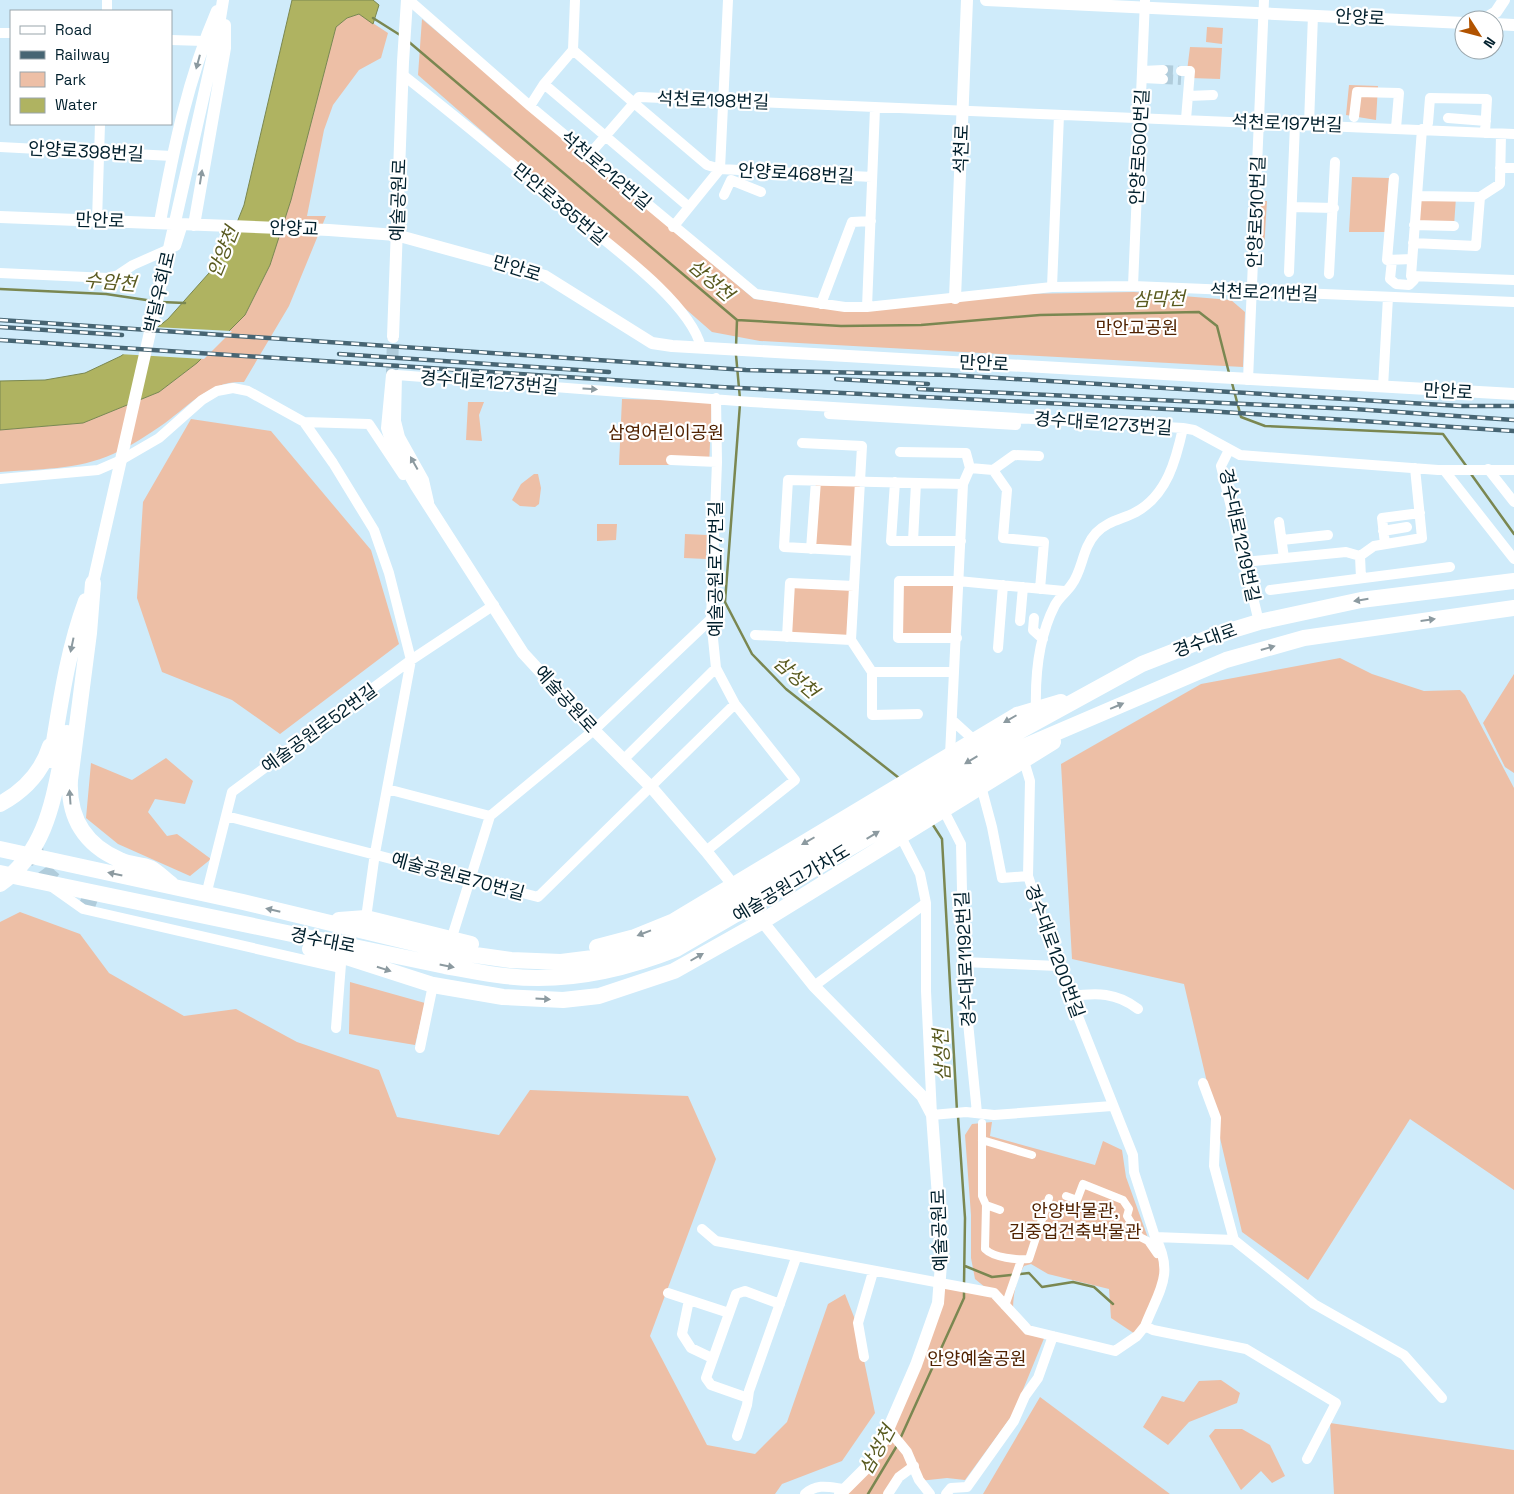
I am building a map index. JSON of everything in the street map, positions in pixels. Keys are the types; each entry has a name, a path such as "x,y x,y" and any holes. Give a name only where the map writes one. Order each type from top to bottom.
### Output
{"main road":[{"name":"경수대로","path":"935,802 1018,732 1142,664 1216,635 1259,622 1361,600 1514,581"},
{"path":"93,583 89,633 69,799 78,825 90,840 121,861 151,868 176,888"},
{"path":"37,827 75,632 93,583"},
{"name":"경수대로","path":"935,802 1023,747 1226,660 1304,638 1514,608"},
{"path":"0,884 16,873 32,854 45,829 89,633"},
{"path":"321,921 366,918 451,940 513,953 555,954 585,950 635,937 672,922 1017,715 1090,694"},
{"path":"100,904 340,959 433,985 503,997 563,1000 599,996 674,971 763,921 904,833 935,802 981,786 1044,748 1072,726"},
{"path":"0,804 27,785 37,773 47,755 55,727"},
{"name":"예술공원고가차도","path":"644,954 705,934 935,802"},
{"name":"경수대로","path":"0,849 447,951 511,960 561,962 644,954"},
{"name":"경수대로","path":"0,872 314,939 506,976 558,976 593,973 644,954"},
{"path":"314,939 340,959"}],"street":[{"name":"박달우회로","path":"93,583 217,37 223,0"},
{"path":"160,222 172,156 204,42 223,0"},
{"path":"0,273 108,278 118,275 132,265 176,246 192,225 225,48 223,0"},
{"path":"530,106 544,84 573,50 575,0"},
{"name":"안양로468번길","path":"673,227 720,169 728,0"},
{"name":"석천로","path":"955,298 967,0"},
{"name":"안양로","path":"986,0 1145,4 1265,14 1454,22"},
{"name":"안양로510번길","path":"1244,380 1253,291 1265,14 1264,0"},
{"name":"예술공원로","path":"394,337 396,235 407,1"},
{"name":"석천로212번길","path":"407,1 673,227 756,294 821,304 867,307 955,298"},
{"name":"안양로500번길","path":"1133,286 1145,4"},
{"path":"1309,124 1313,15"},
{"path":"172,40 204,42"},
{"name":"석천로198번길","path":"573,50 634,103 639,97 962,111"},
{"name":"만안로385번길","path":"403,69 664,292 694,327 701,347"},
{"path":"1143,74 1163,74"},
{"path":"1184,77 1188,96 1186,119"},
{"path":"544,84 689,206"},
{"path":"1354,117 1357,92 1399,93 1396,128"},
{"path":"1188,96 1213,95"},
{"path":"1485,132 1487,99 1430,98 1417,196 1411,276 1514,280"},
{"path":"589,155 634,103"},
{"name":"안양로468번길","path":"634,103 708,165 720,169 872,177"},
{"path":"867,307 875,108"},
{"name":"석천로197번길","path":"962,111 1396,128 1425,126 1514,134"},
{"path":"1052,287 1059,116"},
{"path":"1448,118 1486,121"},
{"path":"1289,272 1295,124"},
{"path":"98,221 100,125"},
{"path":"1417,196 1480,197 1500,184 1501,134"},
{"name":"안양로398번길","path":"0,147 172,156"},
{"path":"1329,274 1335,162"},
{"path":"1500,168 1514,168"},
{"path":"1394,178 1387,260 1412,259"},
{"path":"724,195 731,180 761,192"},
{"path":"1412,243 1476,246 1480,197"},
{"path":"1292,207 1334,208"},
{"name":"만안로","path":"0,216 192,225"},
{"path":"821,304 852,222 871,222"},
{"name":"안양교","path":"192,225 328,230"},
{"path":"1414,225 1454,226"},
{"name":"만안로","path":"328,230 396,235 546,276 652,343 1244,380 1514,394"},
{"path":"1392,260 1390,279 1396,284 1409,285 1414,280"},
{"name":"석천로211번길","path":"955,298 1052,287 1133,286 1514,302"},
{"path":"1383,388 1388,297"},
{"name":"예술공원로","path":"392,375 388,428 392,444 430,508 494,605 523,653 650,787 706,851 814,986 922,1096 937,1115 944,1284 891,1433 867,1467 842,1492"},
{"name":"경수대로1273번길","path":"430,508 424,480 400,437 396,421 397,376 718,398 872,412 1183,428 1194,430 1240,455 1446,470 1486,469"},
{"path":"0,479 98,470 121,460 159,438 202,400 217,390 233,388 248,391 304,422 333,463 374,530 389,573 411,660"},
{"name":"예술공원로77번길","path":"706,851 795,780 734,704 716,668 711,618 718,398"},
{"path":"829,414 872,412 1016,425"},
{"path":"304,422 369,424 416,494 430,508"},
{"path":"1036,709 1035,677 1043,639 1055,605 1064,591 1072,584 1086,546 1096,532 1106,525 1136,512 1157,495 1170,474 1183,428"},
{"path":"802,443 862,446 851,640 872,672 872,715 918,714"},
{"name":"경수대로1219번길","path":"1229,450 1221,466 1259,622"},
{"path":"900,452 966,453 970,468 963,484 950,755"},
{"path":"970,468 993,470 1014,455 1039,456"},
{"path":"671,460 717,462"},
{"path":"1360,556 1374,546 1422,538 1415,468"},
{"path":"1486,469 1514,470"},
{"path":"1486,469 1514,502"},
{"path":"993,470 1007,490 1003,538 1044,542 1040,589"},
{"path":"1446,470 1514,559"},
{"path":"856,551 784,547 788,480 963,484"},
{"path":"811,549 816,481"},
{"path":"895,482 891,541 960,541"},
{"path":"913,541 916,483"},
{"path":"1385,544 1382,518 1420,513"},
{"path":"1280,522 1284,558"},
{"path":"1383,530 1407,527"},
{"path":"1282,540 1328,535"},
{"path":"1244,562 1346,552 1360,556"},
{"path":"1360,556 1361,578"},
{"path":"1270,590 1450,567"},
{"path":"957,638 898,638 899,581 958,581 1064,591"},
{"path":"787,637 790,583 854,586"},
{"path":"998,648 1003,585"},
{"path":"1020,621 1023,587"},
{"name":"예술공원로52번길","path":"206,895 232,792 411,660 494,605"},
{"path":"451,940 490,816 594,730 711,618"},
{"path":"1034,618 1033,630 1043,639"},
{"path":"755,635 851,640"},
{"name":"경수대로","path":"366,918 375,853 411,660"},
{"path":"623,760 716,668"},
{"path":"872,672 954,672"},
{"path":"650,787 734,704"},
{"path":"952,720 974,740"},
{"name":"경수대로1200번길","path":"1024,761 1030,781 1028,876 1058,966 1133,1155 1134,1172 1155,1237 1162,1251 1166,1269 1145,1326"},
{"path":"981,786 992,827 1002,878 1028,876"},
{"name":"예술공원로70번길","path":"226,816 375,853 538,897 650,787"},
{"path":"387,789 490,816"},
{"name":"경수대로1192번길","path":"935,802 960,844 962,962 977,1113"},
{"path":"904,833 920,874 926,903 926,991 937,1115 966,1112 994,1115 1112,1106"},
{"path":"47,883 83,910 340,959 336,1028"},
{"path":"814,986 926,903"},
{"path":"962,962 1058,966"},
{"path":"420,1048 433,985"},
{"path":"1070,996 1104,993 1116,995 1138,1009"},
{"path":"1203,1083 1216,1118 1214,1166 1234,1240 1314,1304 1404,1355 1442,1398"},
{"path":"982,1123 982,1196 986,1205 985,1249 989,1253 1021,1260 1029,1259 1049,1198"},
{"path":"982,1140 1032,1155"},
{"path":"1066,1196 1078,1200 1083,1184 1123,1200 1130,1209 1127,1216 1140,1237 1148,1241 1156,1254"},
{"path":"986,1205 1000,1210"},
{"path":"702,1229 716,1241 796,1258 994,1293 1028,1330 1115,1351 1136,1336 1145,1326 1153,1330 1246,1348 1336,1403 1307,1458"},
{"path":"1155,1237 1234,1240"},
{"path":"737,1436 748,1398 796,1258"},
{"path":"1005,1306 1021,1260"},
{"path":"864,1357 858,1323 873,1272"},
{"path":"748,1398 711,1385 706,1378 712,1358 736,1294 745,1291 780,1304"},
{"path":"668,1293 729,1313"},
{"path":"689,1300 682,1334 691,1348 712,1358"},
{"path":"946,1494 951,1488 967,1487 1014,1421 1025,1396 1038,1378 1053,1336"},
{"path":"891,1433 906,1452 919,1480 930,1494"},
{"path":"888,1494 900,1477 914,1466"},
{"path":"805,1494 812,1488 823,1486 842,1492"}],"green space":[{"path":"359,14 388,33 381,58 359,70 333,105 324,130 307,216 326,216 289,306 244,382 232,382 211,389 139,440 100,459 57,468 0,472 0,430 83,423 159,392 197,363 245,315 270,265 291,200 336,27 347,18"},
{"name":"만안교공원","path":"422,19 754,299 821,308 1021,294 1134,292 1231,300 1245,312 1243,367 760,341 712,332 418,75"},
{"path":"1207,27 1223,28 1222,44 1206,42"},
{"path":"1190,47 1222,48 1220,79 1190,78 1187,71"},
{"path":"1349,85 1378,86 1376,120 1346,115"},
{"path":"1352,177 1389,178 1385,232 1349,232"},
{"path":"1417,196 1456,197 1454,226 1414,225"},
{"path":"1261,201 1267,201 1264,249 1259,249"},
{"name":"삼영어린이공원","path":"622,399 712,401 709,465 619,465"},
{"path":"468,402 484,402 479,415 482,441 466,440"},
{"path":"191,419 271,431 371,550 399,644 280,734 232,700 162,672 137,598 143,502"},
{"path":"534,474 538,474 541,488 539,504 535,507 520,506 512,500 521,484"},
{"path":"816,481 860,482 856,551 811,549"},
{"path":"597,524 617,524 616,540 597,541"},
{"path":"685,534 707,535 706,559 684,558"},
{"path":"899,581 958,581 957,638 898,638"},
{"path":"790,583 854,586 851,640 787,637"},
{"path":"1340,658 1372,674 1424,691 1460,690 1465,695 1514,788 1514,1190 1410,1119 1308,1280 1242,1232 1184,984 1072,959 1061,764 1201,684"},
{"path":"1514,674 1514,773 1505,767 1483,723"},
{"path":"166,758 193,781 185,804 155,799 148,812 167,836 177,834 211,859 190,876 118,844 86,818 91,763 132,780"},
{"path":"20,912 80,934 109,973 184,1016 236,1009 297,1042 379,1070 397,1117 499,1135 530,1090 688,1096 716,1159 650,1336 707,1445 755,1454 787,1422 828,1304 845,1294 856,1322 875,1413 842,1461 782,1484 775,1494 0,1494 0,922"},
{"path":"350,982 425,1003 415,1045 349,1034"},
{"name":"안양박물관, 김중업건축박물관","path":"992,1122 990,1136 1095,1165 1103,1141 1122,1150 1126,1177 1148,1238 1160,1252 1163,1272 1146,1318 1135,1334 1111,1318 1109,1289 1048,1274 1031,1264 1024,1266 1017,1282 1013,1310 975,1279 971,1258 971,1215 965,1135 972,1124"},
{"name":"안양예술공원","path":"940,1284 982,1290 1045,1336 1013,1414 965,1480 947,1478 919,1481 914,1467 889,1494 841,1494 884,1441"},
{"path":"1221,1380 1240,1393 1237,1403 1189,1422 1168,1445 1143,1427 1162,1396 1184,1402 1199,1381"},
{"path":"1040,1397 1170,1494 983,1494"},
{"path":"1330,1423 1514,1450 1514,1494 1334,1494"},
{"path":"1215,1429 1242,1429 1270,1445 1285,1476 1272,1483 1261,1471 1241,1490 1209,1436"}],"water":[{"path":"292,0 373,0 379,5 373,24 359,14 347,18 336,27 291,200 270,265 245,315 197,363 159,392 83,423 0,430 0,381 45,380 85,373 121,356 168,319 209,273 228,245 244,205"}],"pier":[{"path":"154,327 232,331 204,359 119,354"}],"waterway":[{"name":"삼성천","path":"373,18 400,35"},
{"name":"삼성천","path":"409,42 737,320 736,347"},
{"name":"수암천","path":"0,289 106,294 153,301"},
{"name":"수암천","path":"161,302 185,303"},
{"name":"삼막천","path":"737,320 841,326 921,325 1040,315 1199,312 1217,326 1229,373"},
{"name":"삼성천","path":"736,355 740,399"},
{"name":"삼막천","path":"1232,383 1241,417 1265,426 1443,434 1467,467"},
{"name":"삼성천","path":"740,404 725,602 752,654 786,689 899,778"},
{"name":"삼막천","path":"1471,474 1514,534"},
{"name":"삼성천","path":"933,825 942,839 957,1111"},
{"name":"삼성천","path":"958,1116 965,1218 964,1285"},
{"path":"965,1266 992,1277 1029,1273 1042,1287 1073,1282 1094,1287 1113,1304"},
{"name":"삼성천","path":"900,1439 964,1298 964,1291"},
{"name":"삼성천","path":"868,1494 898,1444"}],"tunnel":[{"path":"1163,70 1181,71"},
{"path":"1163,79 1181,80"},
{"path":"392,375 393,337"},
{"path":"35,847 37,858 42,868 58,884 79,896 100,904"}],"railway":[{"path":"0,320 746,370 949,375 1460,406 1514,406"},
{"path":"0,327 122,335"},
{"path":"0,340 720,387 1207,411 1514,431"},
{"path":"339,354 609,372"},
{"path":"836,379 928,384"},
{"path":"918,389 1354,409 1514,420"}],"water label":[{"name":"안양천","path":"223,252"}]}
